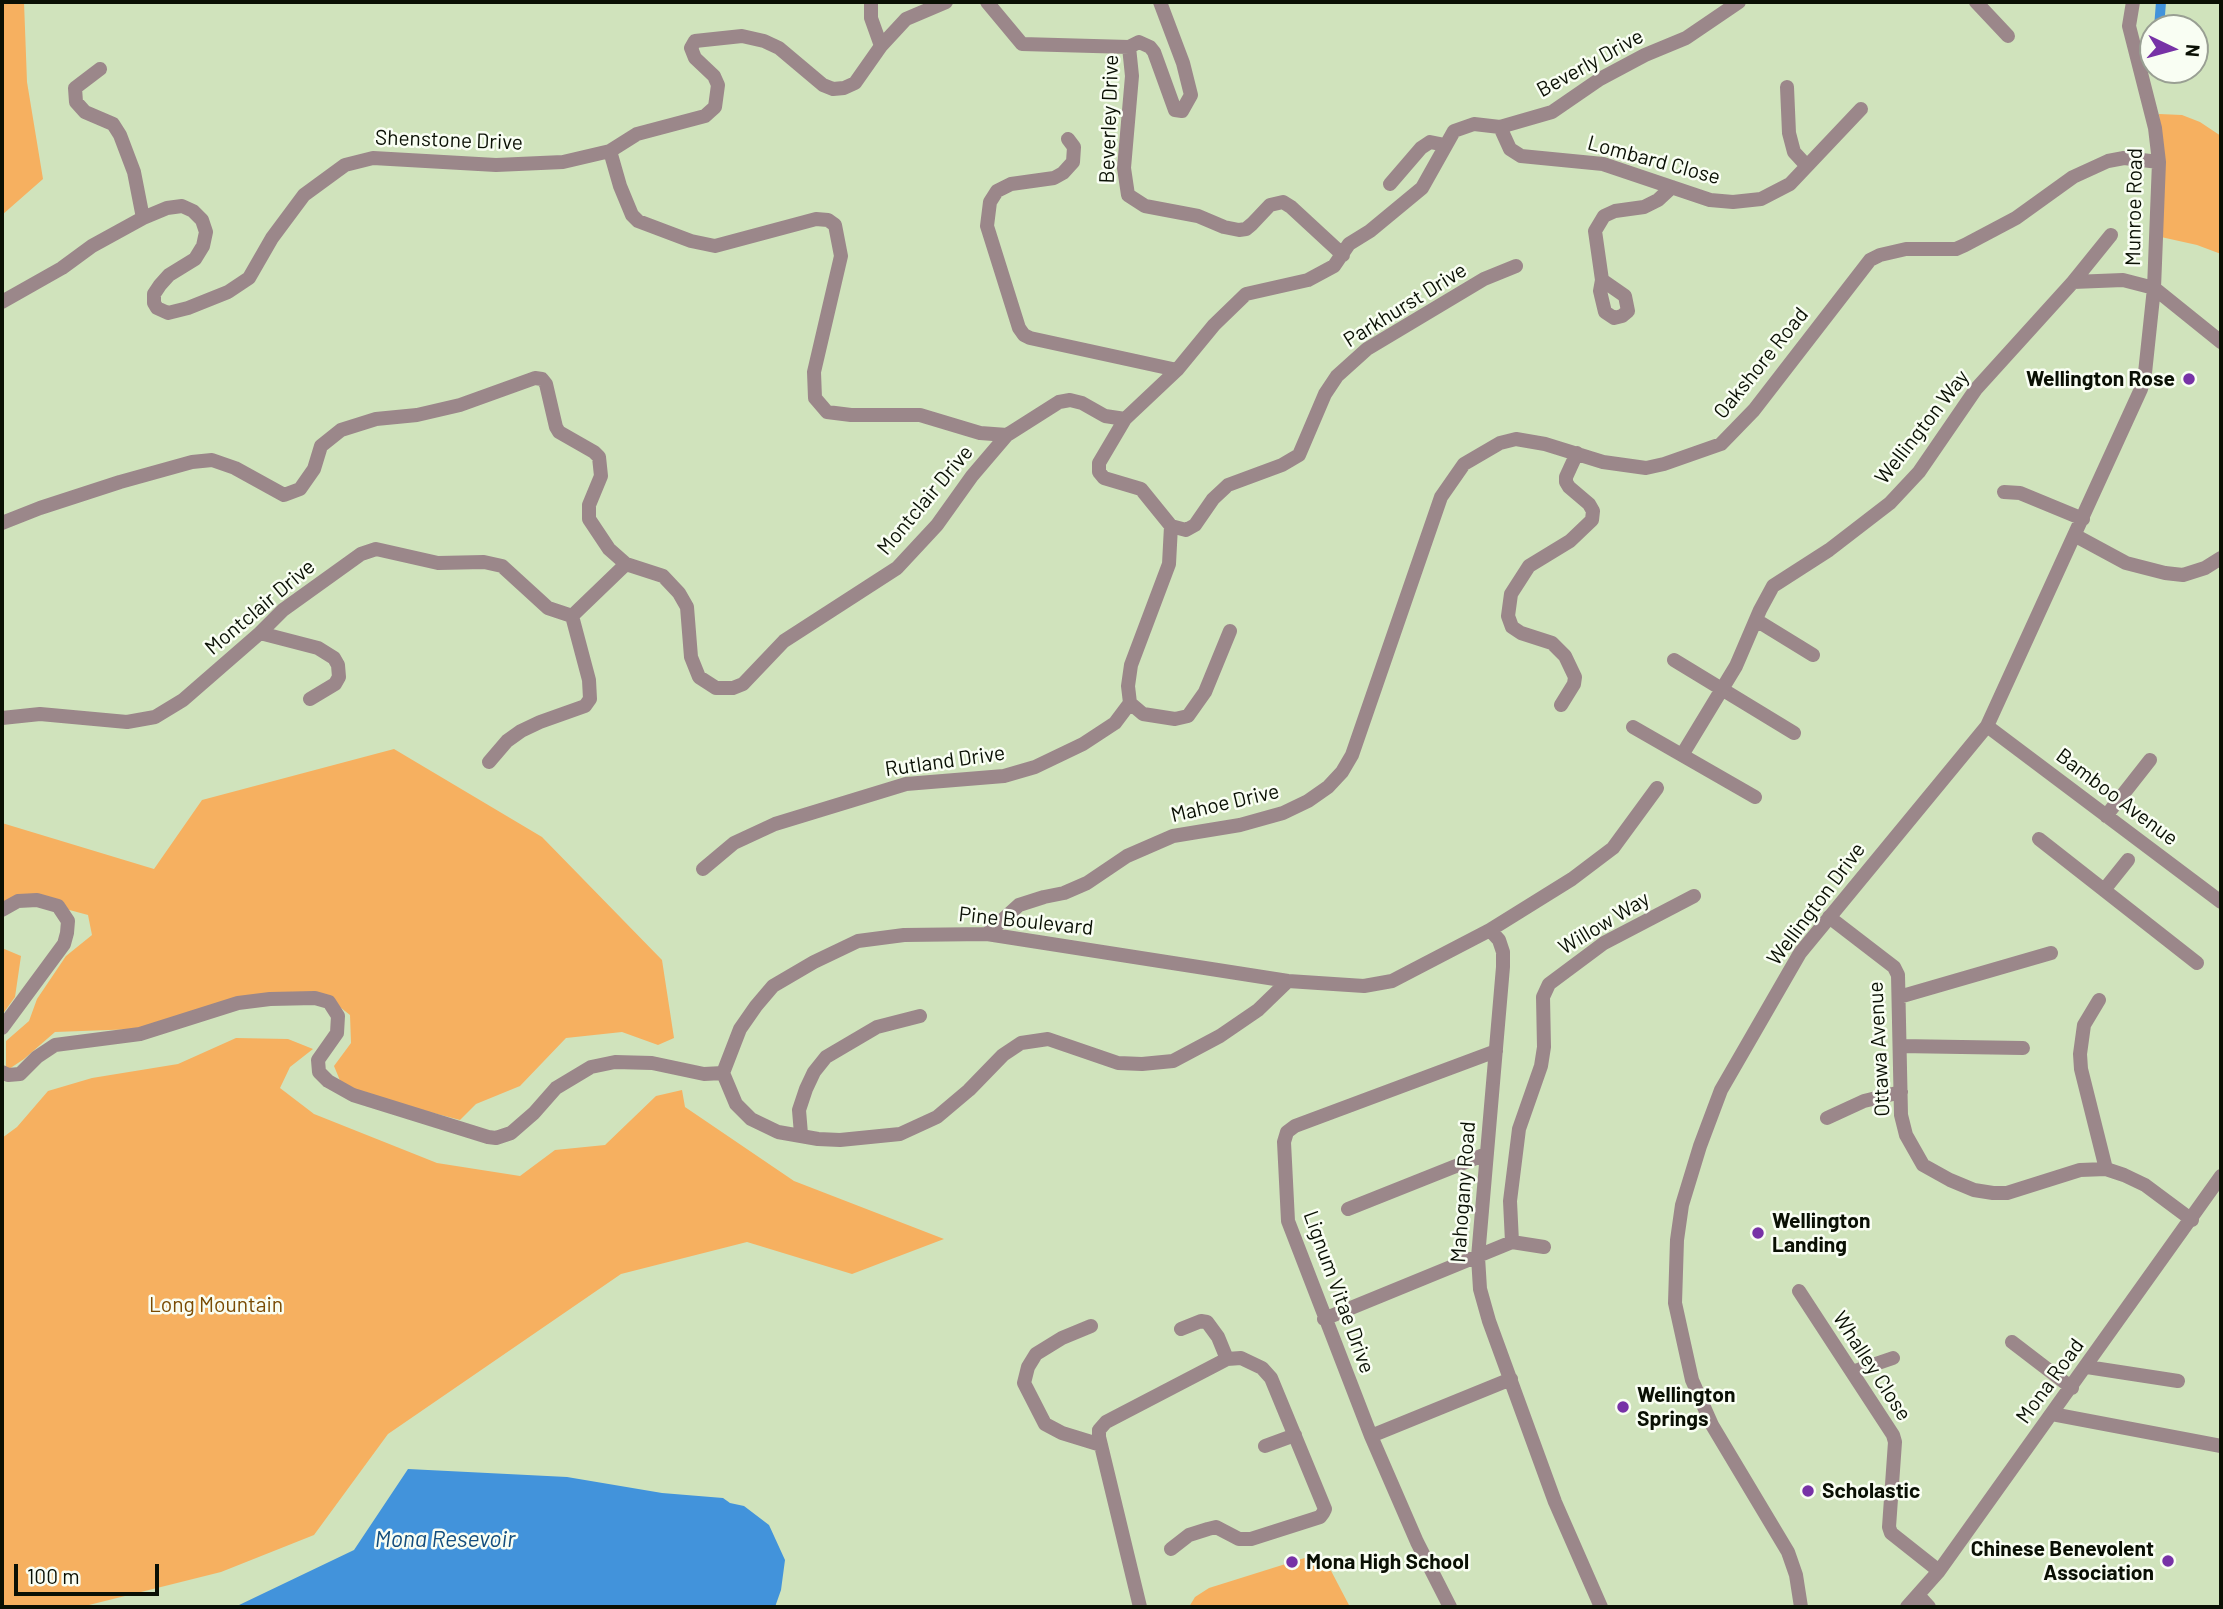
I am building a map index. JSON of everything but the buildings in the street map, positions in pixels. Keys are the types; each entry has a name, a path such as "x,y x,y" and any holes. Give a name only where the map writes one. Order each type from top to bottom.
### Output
{"street":[{"path":"871,2 871,18 881,47"},
{"name":"Shenstone Drive","path":"2,302 62,268 92,246 144,218 167,208 182,206 193,211 202,220 206,232 203,246 195,259 169,275 154,294 153,303 168,313 188,308 245,282 272,238 304,195 345,165 373,158 496,165 564,162 610,151 637,134 705,116 715,107 718,85 714,76 695,58 691,48 695,41 742,36 764,41 779,48 823,85 832,89 844,88 855,83 881,47 906,19 946,2"},
{"path":"987,2 1023,44 1129,47"},
{"name":"Beverley Drive","path":"1160,2 1183,63 1191,95 1182,111 1173,108 1154,52 1139,42 1129,47 1132,76 1124,168 1128,195 1145,206 1198,216 1239,230 1246,229 1270,205 1283,202 1291,206 1343,255"},
{"name":"Beverly Drive","path":"1343,255 1349,244 1370,231 1422,188 1454,131 1474,124 1500,127 1552,111 1600,79 1645,55 1686,38 1739,2"},
{"path":"1976,2 2008,36"},
{"name":"Munroe Road","path":"2133,2 2129,26 2155,128 2159,162 2154,288 2221,342"},
{"path":"100,69 75,88 76,102 85,112 113,124 120,135 134,172 144,218"},
{"path":"1787,87 1789,133 1794,152 1806,165"},
{"name":"Lombard Close","path":"1500,127 1510,149 1521,156 1603,164 1710,200 1732,202 1761,199 1790,184 1861,109"},
{"path":"1068,139 1074,147 1073,162 1063,173 1055,178 1011,184 997,191 990,202 987,226 1019,328 1030,338 1177,370"},
{"path":"1390,184 1421,148 1430,142 1445,145"},
{"path":"610,151 632,215 651,228 716,246 816,219 828,220 835,225 841,256 814,372 815,398 827,412 851,415 920,415 980,433 1007,435"},
{"name":"Oakshore Road","path":"1406,598 1441,497 1465,464 1500,443 1516,439 1545,444 1603,462 1646,468 1721,444 1754,410 1870,260 1906,249 1938,250 1965,245 2016,218 2073,177 2108,161 2124,158 2159,162"},
{"path":"1602,280 1595,244 1595,231 1600,221 1615,211 1644,207 1658,200 1672,187"},
{"name":"Wellington Way","path":"1682,755 1736,666 1773,586 1829,550 1891,502 1919,472 1976,389 2073,282 2111,235"},
{"path":"1230,631 1205,692 1188,716 1175,719 1143,714 1130,703 1128,686 1131,665 1169,564 1171,526 1146,492 1104,478 1099,472 1100,463 1125,419 1177,370 1214,325 1246,294 1308,280 1334,266 1343,255"},
{"name":"Parkhurst Drive","path":"1171,526 1186,530 1195,524 1213,499 1228,485 1282,465 1299,455 1325,394 1337,376 1367,348 1484,279 1516,267"},
{"path":"2073,282 2123,280 2154,288"},
{"name":"Wellington Drive","path":"1801,1607 1796,1575 1788,1552 1712,1425 1692,1380 1675,1303 1675,1269 1682,1205 1721,1090 1800,953 1987,726 2141,389 2146,373 2154,288"},
{"path":"2,523 107,486 192,461 212,460 235,468 284,495 300,489 314,469 321,446 341,430 376,419 416,415 460,405 535,378 542,379 546,384 559,432 599,457 601,476 589,505 589,519 609,549 626,564 572,616 589,680 590,699 585,706 521,731 489,762"},
{"name":"Montclair Drive","path":"626,564 663,576 672,584 687,607 691,657 699,677 716,688 733,688 743,684 784,640 897,568 937,525 972,476 1007,435 1059,402 1070,400 1082,403 1105,416 1125,419"},
{"path":"1561,705 1574,684 1575,677 1565,656 1552,643 1521,633 1512,627 1508,617 1511,594 1529,566 1570,541 1592,520 1593,511 1589,503 1566,482 1577,453"},
{"path":"2004,492 2020,493 2083,519"},
{"path":"2076,536 2126,563 2165,573 2183,575 2205,568 2221,558"},
{"name":"Montclair Drive","path":"2,718 40,714 127,722 155,717 183,700 260,634 283,610 361,554 376,549 438,563 484,562 502,566 548,608 559,614 572,616"},
{"name":"Mahoe Drive","path":"987,934 1019,905 1064,893 1087,883 1127,856 1173,835 1240,825 1283,813 1308,801 1328,787 1342,772 1352,755 1406,598"},
{"path":"1756,620 1813,655"},
{"path":"260,634 318,648 334,658 339,677 335,684 310,699"},
{"path":"1674,660 1794,733"},
{"name":"Rutland Drive","path":"703,869 734,843 775,824 846,801 906,784 1004,776 1035,767 1083,744 1115,723 1130,703"},
{"path":"1633,726 1755,797"},
{"name":"Bamboo Avenue","path":"1987,726 2106,816 2135,851 2221,902"},
{"path":"2106,816 2150,760"},
{"name":"Pine Boulevard","path":"723,1073 740,1029 773,986 858,941 904,935 987,934 1288,981 1379,985 1392,981 1490,930 1572,879 1614,848 1657,788"},
{"path":"2039,839 2197,963"},
{"path":"2104,890 2135,851"},
{"name":"Willow Way","path":"1512,1242 1510,1201 1519,1129 1541,1066 1544,1047 1543,996 1549,984 1604,943 1694,896"},
{"path":"2,910 18,901 37,900 58,906 68,921 67,933 59,951 2,1028"},
{"name":"Ottawa Avenue","path":"1829,917 1894,967 1898,975 1904,1125 1923,1165 1950,1181 1974,1190 2007,1193 2080,1170 2106,1169 2124,1174 2145,1185 2192,1220"},
{"name":"Mahogany Road","path":"1490,930 1499,940 1503,952 1478,1257 1480,1289 1489,1321 1555,1502 1601,1607"},
{"path":"1899,997 2051,953"},
{"path":"2,1072 8,1075 20,1074 37,1057 55,1045 140,1034 237,1003 315,998 329,1002 338,1016 337,1033 318,1060 319,1072 328,1081 353,1096 488,1137 496,1138 511,1133 534,1113 552,1091 591,1067 615,1062 652,1063 704,1074 723,1073 736,1104 751,1119 778,1132 818,1139 873,1138 900,1134 937,1117 1003,1055 1021,1043 1048,1038 1118,1063 1142,1064 1173,1060 1220,1036 1249,1017 1288,981"},
{"path":"2099,1000 2084,1025 2080,1054 2081,1069 2106,1169"},
{"path":"801,1134 799,1111 806,1089 814,1072 826,1057 877,1027 920,1016"},
{"path":"1900,1046 2023,1048"},
{"name":"Lignum Vitae Drive","path":"1451,1607 1417,1542 1371,1436 1288,1221 1284,1142 1287,1132 1295,1126 1496,1051"},
{"path":"1827,1118 1864,1101 1901,1092"},
{"path":"1348,1209 1486,1154"},
{"name":"Mona Road","path":"1907,1607 1939,1571 2221,1176"},
{"path":"1324,1319 1512,1242 1544,1247"},
{"name":"Whalley Close","path":"1799,1291 1893,1435 1895,1442 1889,1527 1891,1533 1939,1571"},
{"path":"1181,1329 1201,1321 1206,1322 1218,1337 1227,1359"},
{"path":"1091,1326 1062,1338 1036,1354 1028,1367 1024,1383 1045,1424 1062,1433 1101,1445"},
{"path":"2012,1342 2072,1388"},
{"path":"1140,1607 1099,1430 1105,1422 1227,1359 1241,1358 1262,1368 1271,1378 1325,1508 1320,1517 1245,1540 1216,1527 1189,1535 1171,1549"},
{"path":"1852,1372 1893,1358"},
{"path":"2087,1367 2178,1381"},
{"path":"1371,1436 1511,1379"},
{"path":"2052,1414 2221,1446"},
{"path":"1265,1446 1294,1435"},
{"path":"1919,1596 1929,1607"}],"green space":[{"path":"2,2 24,2 27,82 43,179 2,215"},
{"path":"2159,114 2182,115 2200,122 2221,136 2221,254 2197,245 2161,237 2163,156"},
{"path":"394,749 542,837 662,960 674,1038 658,1045 622,1032 566,1038 520,1086 476,1104 460,1120 361,1094 341,1083 334,1066 351,1043 350,1015 331,1000 239,996 136,1029 55,1032 6,1071 6,1041 29,1021 37,999 66,956 92,935 88,915 51,905 2,903 2,823 154,869 202,800"},
{"path":"2,948 21,956 15,997 2,1015"},
{"name":"Long Mountain","path":"236,1038 288,1039 313,1049 290,1067 280,1088 314,1114 437,1163 520,1176 555,1150 605,1145 656,1096 682,1090 685,1107 794,1181 944,1239 852,1274 747,1242 621,1274 388,1434 314,1535 221,1572 81,1607 2,1607 2,1138 17,1127 48,1091 92,1078 178,1064"},
{"path":"1311,1556 1328,1565 1350,1607 1189,1607 1195,1597 1209,1588"}],"water":[{"name":"Mona Resevoir","path":"408,1469 567,1477 662,1493 723,1498 730,1503 744,1506 769,1525 785,1560 781,1590 775,1607 228,1607 237,1606 354,1550"}],"waterway":[{"path":"2160,14 2161,2"}],"place":[{"name":"Wellington Rose","path":"2189,379"},
{"name":"Wellington Landing","path":"1758,1233"},
{"name":"Wellington Springs","path":"1623,1407"},
{"name":"Scholastic","path":"1808,1491"},
{"name":"Chinese Benevolent Association","path":"2168,1561"},
{"name":"Mona High School","path":"1292,1562"}]}
